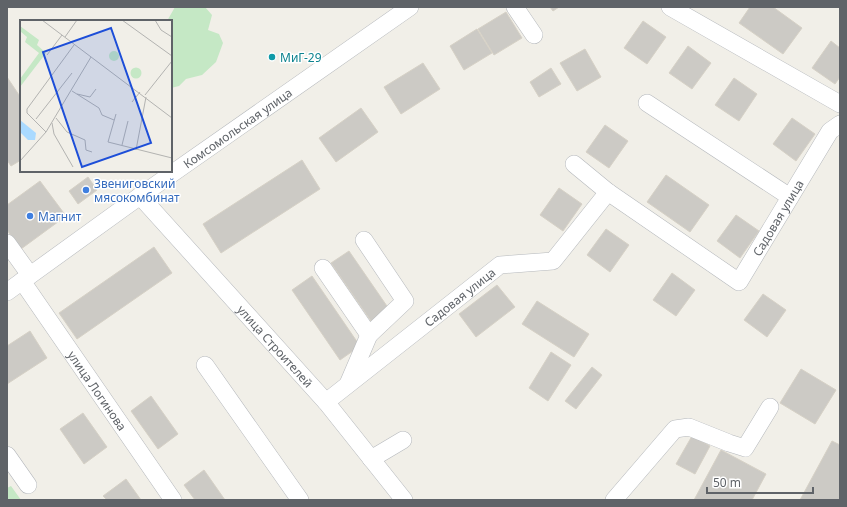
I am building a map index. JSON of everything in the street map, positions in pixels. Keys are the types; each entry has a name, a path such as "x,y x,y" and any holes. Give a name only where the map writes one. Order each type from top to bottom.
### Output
{"street":[{"name":"Комсомольская улица","path":"7,292 140,196 410,7"},
{"path":"515,7 534,36"},
{"path":"670,7 840,104"},
{"path":"647,103 790,197"},
{"name":"Садовая улица","path":"574,164 608,192 739,282 830,131 840,124"},
{"name":"Садовая улица","path":"326,402 500,264 553,261 608,192"},
{"name":"улица Строителей","path":"140,196 326,402 404,500"},
{"path":"348,385 369,335 405,301 364,240"},
{"name":"улица Логинова","path":"7,243 26,278 173,500"},
{"path":"323,268 369,335"},
{"path":"205,365 300,500"},
{"path":"614,500 674,429 689,427 745,448 770,407"},
{"path":"371,459 403,440"},
{"path":"7,455 28,485"}],"green space":[{"path":"175,7 205,7 212,15 208,30 219,34 223,43 216,62 202,75 186,79 179,86 172,88 172,20 168,20"},
{"path":"11,486 21,500 7,500 7,488"}],"building":[{"path":"550,7 559,7 553,11"},
{"path":"750,7 773,7 802,28 783,54 739,23"},
{"path":"506,12 522,38 494,55 478,29"},
{"path":"643,21 666,37 647,64 624,48"},
{"path":"477,29 492,53 464,70 450,46"},
{"path":"831,41 840,48 840,77 835,84 812,68"},
{"path":"688,46 711,63 692,89 669,73"},
{"path":"585,49 601,77 577,91 560,63"},
{"path":"423,63 440,89 401,114 384,87"},
{"path":"551,68 561,84 539,97 530,82"},
{"path":"7,77 20,96 20,161 11,166 7,160"},
{"path":"734,78 757,94 739,121 715,105"},
{"path":"361,108 378,132 336,162 319,138"},
{"path":"792,118 815,134 796,161 773,144"},
{"path":"605,125 628,141 609,168 586,152"},
{"path":"302,160 320,189 221,253 203,224"},
{"path":"666,175 709,205 690,232 647,202"},
{"path":"88,177 97,190 78,204 69,191"},
{"path":"40,181 66,216 21,249 7,230 7,205"},
{"path":"559,188 582,204 563,231 540,215"},
{"path":"736,215 759,231 740,258 717,241"},
{"path":"606,229 629,245 610,272 587,255"},
{"path":"154,247 172,273 77,339 59,313"},
{"path":"349,251 389,309 371,321 331,263"},
{"path":"672,273 695,290 676,316 653,300"},
{"path":"312,276 360,346 340,360 292,290"},
{"path":"497,285 515,307 476,337 459,314"},
{"path":"763,294 786,310 767,337 744,320"},
{"path":"537,301 589,334 574,357 522,324"},
{"path":"30,331 47,358 7,384 7,346"},
{"path":"551,352 571,365 548,401 529,388"},
{"path":"592,367 602,375 576,409 565,401"},
{"path":"801,369 836,390 815,424 780,403"},
{"path":"151,396 178,434 158,449 131,411"},
{"path":"83,413 107,447 84,464 60,429"},
{"path":"692,436 710,446 695,474 676,464"},
{"path":"832,441 840,445 840,500 800,500"},
{"path":"721,450 766,474 752,500 694,500"},
{"path":"204,470 225,500 195,500 184,485"},
{"path":"126,479 141,500 107,500 103,496"}],"place":[{"name":"МиГ-29","path":"272,57"},
{"name":"Звениговский мясокомбинат","path":"86,190"},
{"name":"Магнит","path":"30,216"}]}
